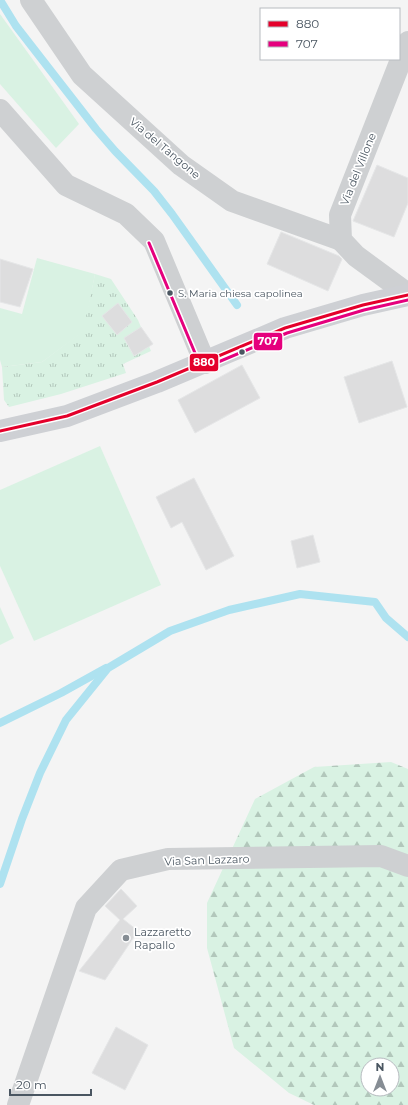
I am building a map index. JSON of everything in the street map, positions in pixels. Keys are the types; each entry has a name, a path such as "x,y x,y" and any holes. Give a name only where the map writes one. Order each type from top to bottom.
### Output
{"street":[{"name":"Via del Tangone","path":"31,0 82,75 182,165 232,201 342,240"},
{"name":"Via del Villone","path":"342,240 340,215 408,42"},
{"path":"0,110 66,185 126,214 154,241 205,363"},
{"path":"342,240 356,256 408,294"},
{"path":"0,431 67,416 158,382 285,328 362,305 408,294"},
{"name":"Via San Lazzaro","path":"18,1105 86,908 121,870 168,859 374,856 381,856 408,866"}],"green space":[{"path":"0,14 79,124 56,148 0,84"},
{"path":"37,258 95,274 84,331 42,362 2,367 0,360 0,308 22,314"},
{"path":"95,274 111,279 138,320 151,351 123,364 126,373 61,394 9,407 4,400 2,367 42,362 83,331"},
{"path":"100,446 161,585 34,641 0,566 0,490"},
{"path":"0,607 14,638 0,645"},
{"path":"391,762 408,769 408,1105 314,1105 289,1093 234,1048 207,948 207,903 255,799 314,767"}],"building":[{"path":"377,165 408,178 408,203 394,237 353,221"},
{"path":"281,232 339,256 342,259 328,291 267,264"},
{"path":"0,259 33,269 20,307 0,302"},
{"path":"118,303 132,322 117,335 102,316"},
{"path":"141,327 153,344 134,356 124,338"},
{"path":"392,361 407,407 359,423 344,377"},
{"path":"242,365 260,398 195,433 178,400"},
{"path":"194,478 234,556 206,570 182,522 171,528 156,497"},
{"path":"313,535 320,562 297,568 291,541"},
{"name":"Lazzaretto Rapallo","path":"121,889 137,906 123,919 138,931 105,980 79,971 120,920 105,906"},
{"path":"116,1027 148,1045 125,1090 92,1073"}],"waterway":[{"path":"0,0 16,26 96,129 154,191 172,214 237,305"},
{"path":"0,884 22,819 40,773 66,720 108,668 170,631 229,610 300,594 375,602 386,618 408,637"},
{"path":"0,723 61,693 106,668"}],"transit line":[{"name":"707","path":"149,243 200,365 204,368 287,333 364,310 408,300"},
{"name":"880","path":"0,431 67,416 157,382 285,328 363,305 408,295"}],"place":[{"name":"S. Maria chiesa capolinea","path":"170,293"},
{"name":"Lazzaretto Rapallo","path":"126,938"}]}
